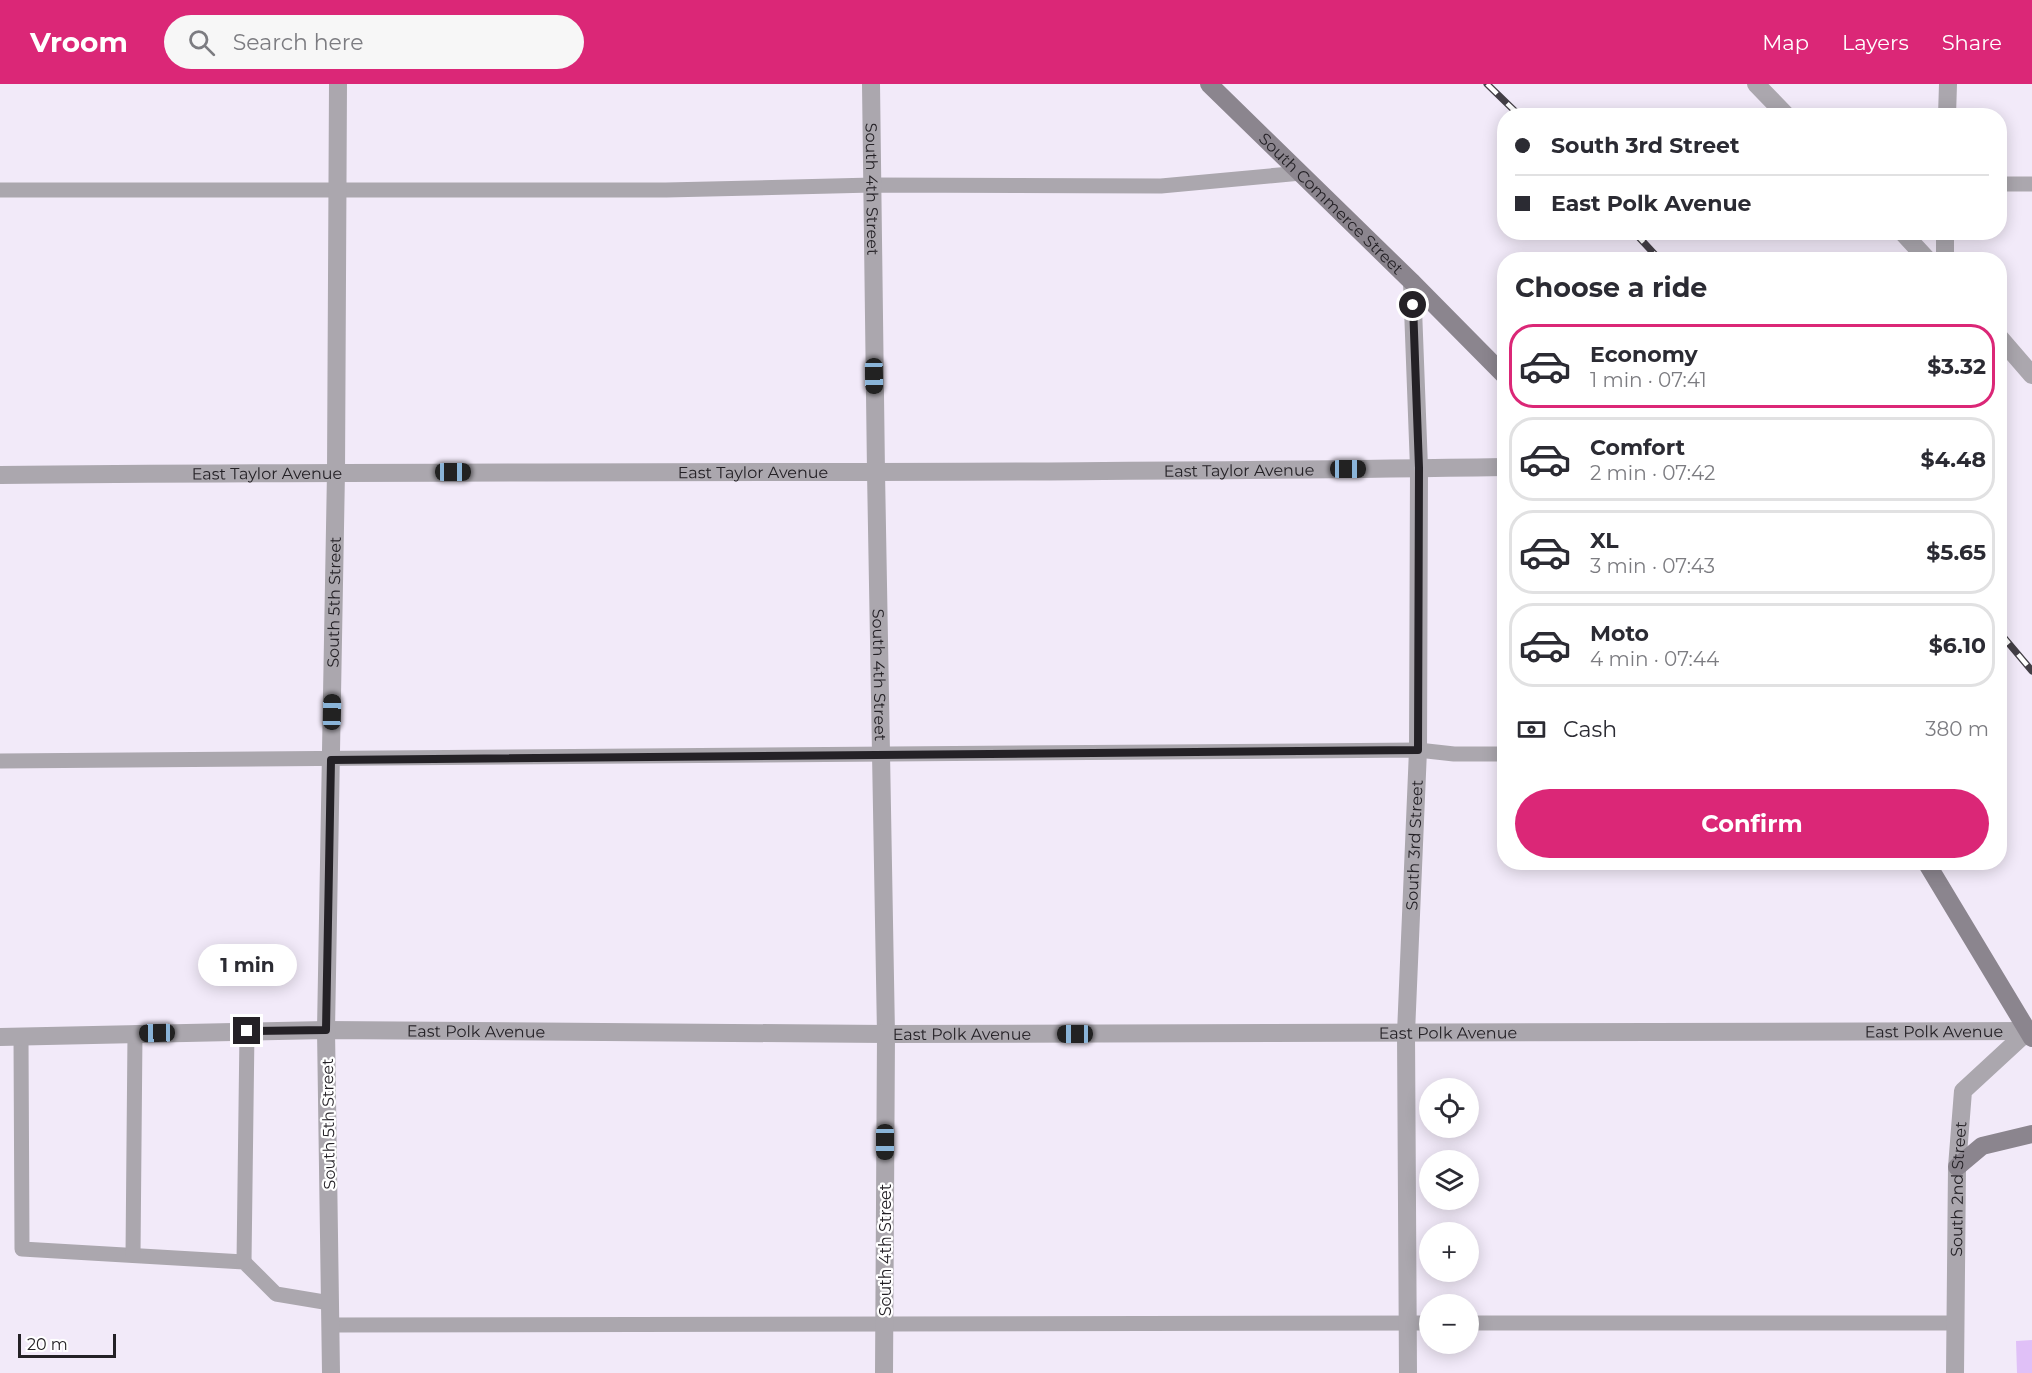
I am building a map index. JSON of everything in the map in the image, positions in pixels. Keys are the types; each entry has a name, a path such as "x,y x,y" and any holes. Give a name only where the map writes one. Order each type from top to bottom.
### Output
{"main road":[{"name":"South Commerce Street","path":"1209,84 1497,368"},
{"path":"1931,870 2031,1033"},
{"path":"1957,1167 1983,1146 2032,1134"}],"street":[{"name":"South 5th Street","path":"331,1373 326,1030 336,472 338,84"},
{"name":"South 4th Street","path":"871,84 886,1034 884,1373"},
{"path":"1756,84 1779,108"},
{"path":"1947,108 1948,84"},
{"path":"1909,240 1921,252"},
{"name":"South 3rd Street","path":"1408,1373 1406,1034 1418,750 1419,468 1412,282"},
{"path":"2007,346 2032,375"},
{"name":"East Taylor Avenue","path":"0,475 1497,467"},
{"name":"East Polk Avenue","path":"0,1037 326,1030 886,1034 2031,1033"},
{"name":"South 2nd Street","path":"1955,1373 1957,1167 1963,1091 2031,1033"}],"lane":[{"path":"0,190 655,190 873,185 1161,186 1301,173"},
{"path":"2007,184 2032,184"},
{"path":"0,761 1418,750 1454,754 1497,754"},
{"path":"244,1262 247,1031"},
{"path":"133,1256 135,1033"},
{"path":"21,1037 22,1250 244,1262 276,1294 330,1303"},
{"path":"330,1324 1419,1323"},
{"path":"1479,1323 1956,1323"}],"building":[{"path":"2032,1340 2032,1373 2017,1373 2016,1341"}],"railway":[{"path":"1487,84 1512,108"},
{"path":"1641,240 1653,252"},
{"path":"2007,641 2032,671"}],"route":[{"path":"247,1031 326,1030 331,760 1418,750 1419,468 1413,305"}]}
